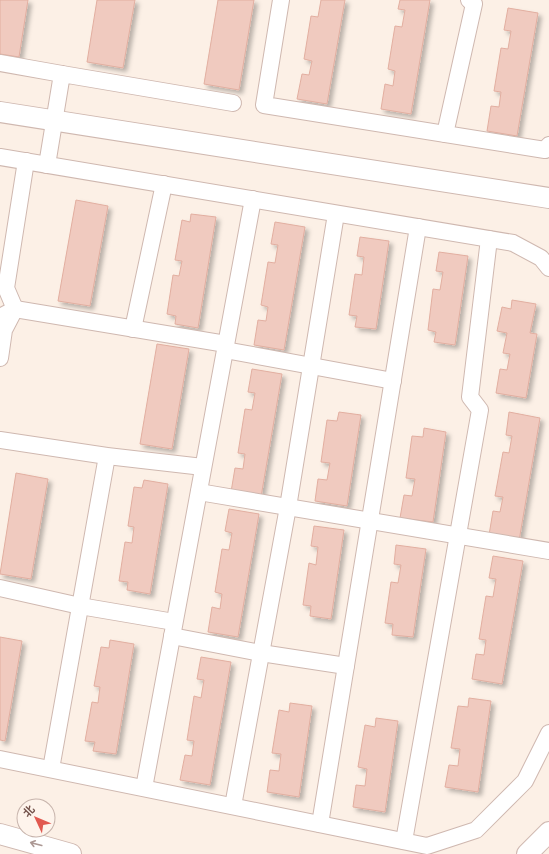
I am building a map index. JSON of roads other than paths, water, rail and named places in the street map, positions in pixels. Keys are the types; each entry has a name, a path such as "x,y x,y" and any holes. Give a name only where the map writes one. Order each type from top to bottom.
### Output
{"street":[{"path":"281,0 264,105 545,150 549,145"},
{"path":"445,134 474,4 469,0"},
{"path":"0,63 233,103"},
{"path":"47,165 62,74"},
{"path":"0,112 549,198"},
{"path":"0,157 513,243 541,258 549,268"},
{"path":"15,309 6,288 26,161"},
{"path":"133,328 164,184"},
{"path":"144,788 253,200"},
{"path":"233,806 288,507 336,214"},
{"path":"320,824 418,227"},
{"path":"404,841 480,410 470,396 489,239"},
{"path":"0,358 4,330 15,309"},
{"path":"0,317 15,309 133,328 393,381"},
{"path":"0,440 107,456 203,467"},
{"path":"51,769 107,456"},
{"path":"199,492 549,551"},
{"path":"0,588 173,629 261,653 346,666"},
{"path":"0,759 427,846 476,830 525,781 549,733"},
{"path":"527,854 549,832"},
{"path":"0,834 71,854"}]}
